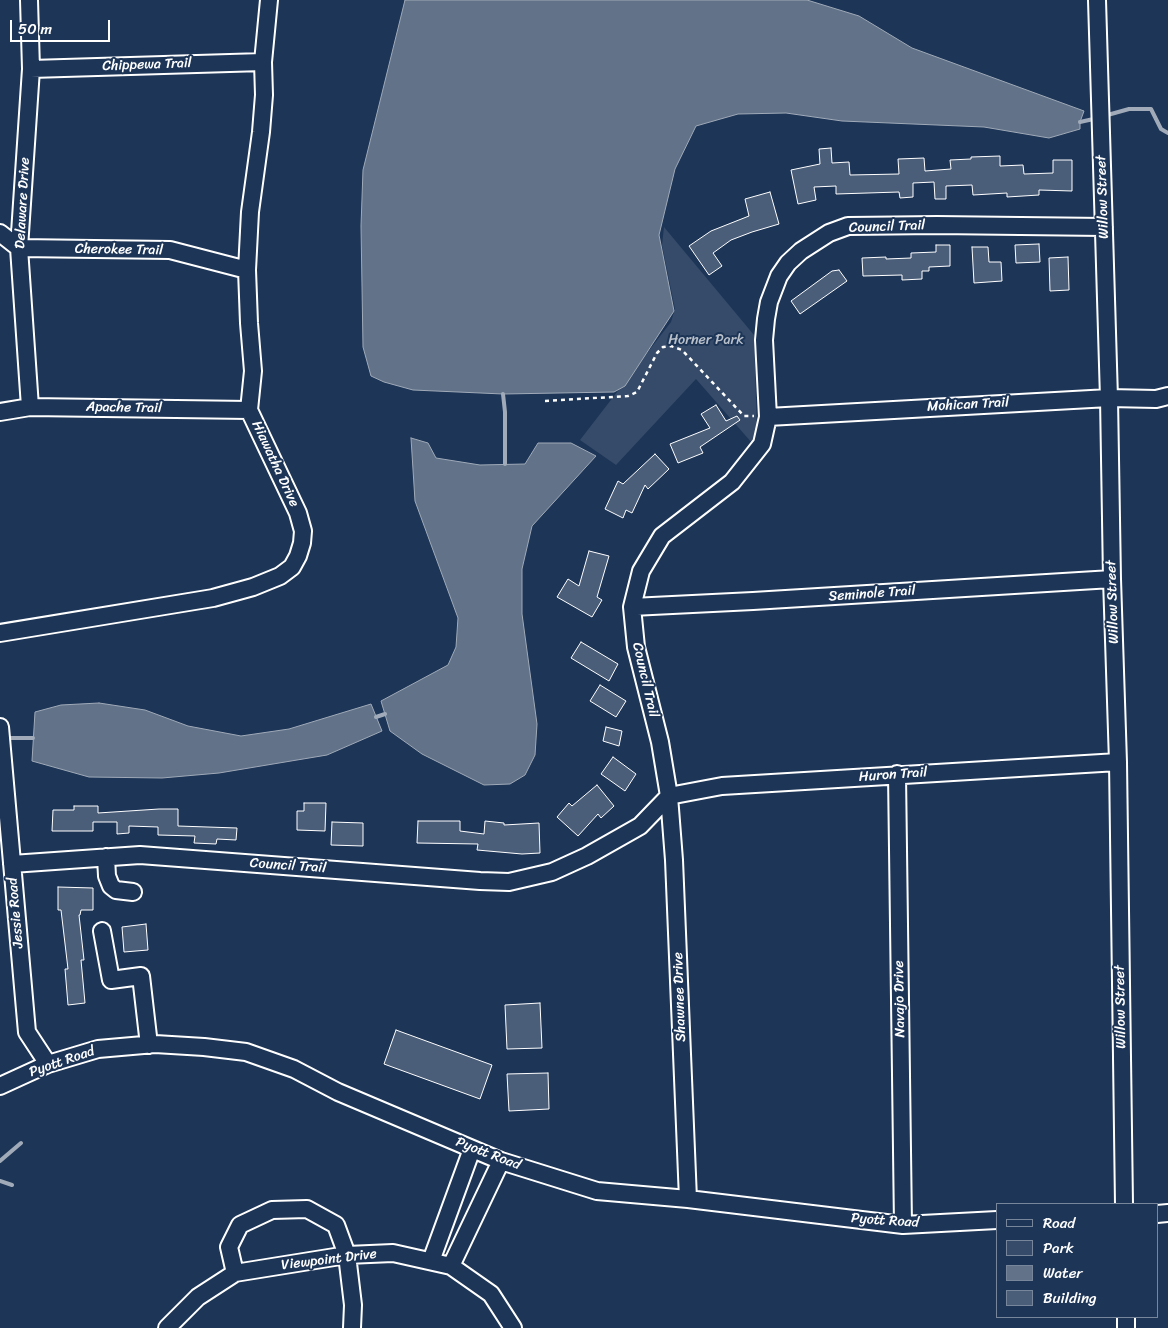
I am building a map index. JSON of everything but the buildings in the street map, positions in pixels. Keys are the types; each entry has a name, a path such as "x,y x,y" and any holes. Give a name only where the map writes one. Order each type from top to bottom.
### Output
{"street":[{"name":"Delaware Drive","path":"29,0 31,69 19,248 30,407"},
{"name":"Hiawatha Drive","path":"0,633 213,598 253,587 280,576 292,566 298,556 302,543 302,532 298,514 249,410 253,371 247,270 250,212 262,113 263,62 270,0"},
{"name":"Willow Street","path":"1095,1 1102,136 1118,762 1124,1203"},
{"name":"Chippewa Trail","path":"31,69 263,62"},
{"name":"Council Trail","path":"12,864 140,855 509,882 552,872 587,856 640,826 669,796 656,724 636,647 632,607 641,571 662,536 732,482 762,444 768,417 764,340 766,319 773,290 779,276 788,263 801,251 829,233 848,226 1104,227"},
{"path":"0,232 19,248"},
{"name":"Cherokee Trail","path":"19,248 170,250 247,270"},
{"name":"Mohican Trail","path":"768,417 1109,398 1156,399 1168,396"},
{"name":"Apache Trail","path":"0,412 30,407 249,410"},
{"name":"Seminole Trail","path":"632,607 1112,579"},
{"name":"Jessie Road","path":"0,728 27,1032 48,1064"},
{"name":"Huron Trail","path":"669,796 722,786 1118,762"},
{"name":"Navajo Drive","path":"897,774 903,1225"},
{"name":"Shawnee Drive","path":"669,796 674,860 688,1200"},
{"path":"106,857 107,876 111,886 116,890 133,892"},
{"path":"102,930 111,980 141,976 149,1045"},
{"name":"Pyott Road","path":"0,1086 48,1064 98,1049 149,1045 204,1047 246,1052 294,1069 338,1092 500,1161 597,1191 903,1225 996,1220"},
{"path":"431,1261 472,1149"},
{"path":"451,1266 500,1161"},
{"path":"235,1273 230,1246 240,1225 272,1210 307,1209 336,1225 347,1255 353,1305 352,1328"},
{"name":"Viewpoint Drive","path":"167,1328 198,1297 235,1273 347,1255 393,1253 451,1266 491,1294 513,1328"}],"path":[{"path":"545,402 628,396 636,392 657,353 664,346 672,346 682,350 744,416 768,417"}],"green space":[{"name":"Horner Park","path":"664,227 754,335 757,430 752,443 696,379 616,465 580,440 671,322 675,309 662,245"}],"water":[{"path":"405,0 807,0 859,16 912,48 1084,111 1080,122 1080,129 1049,138 984,127 842,121 786,113 738,114 696,126 675,169 659,235 674,311 625,386 614,392 503,394 413,390 384,382 371,376 363,347 361,226 363,170"},
{"path":"411,438 428,443 436,458 480,465 525,464 538,443 571,443 596,456 532,526 522,569 522,614 537,724 535,755 525,775 510,784 484,785 422,754 390,731 381,701 448,665 456,647 458,618 415,501"},
{"path":"99,703 145,710 188,726 241,736 289,729 371,704 382,731 327,755 219,773 162,778 89,777 32,761 35,712 61,705"}],"waterway":[{"path":"1104,116 1129,109 1151,109 1161,129 1168,133"},
{"path":"1080,122 1098,118"},
{"path":"503,394 505,464"},
{"path":"376,717 385,714"},
{"path":"5,738 33,738"},
{"path":"0,1161 21,1143"},
{"path":"0,1181 12,1185"}]}
